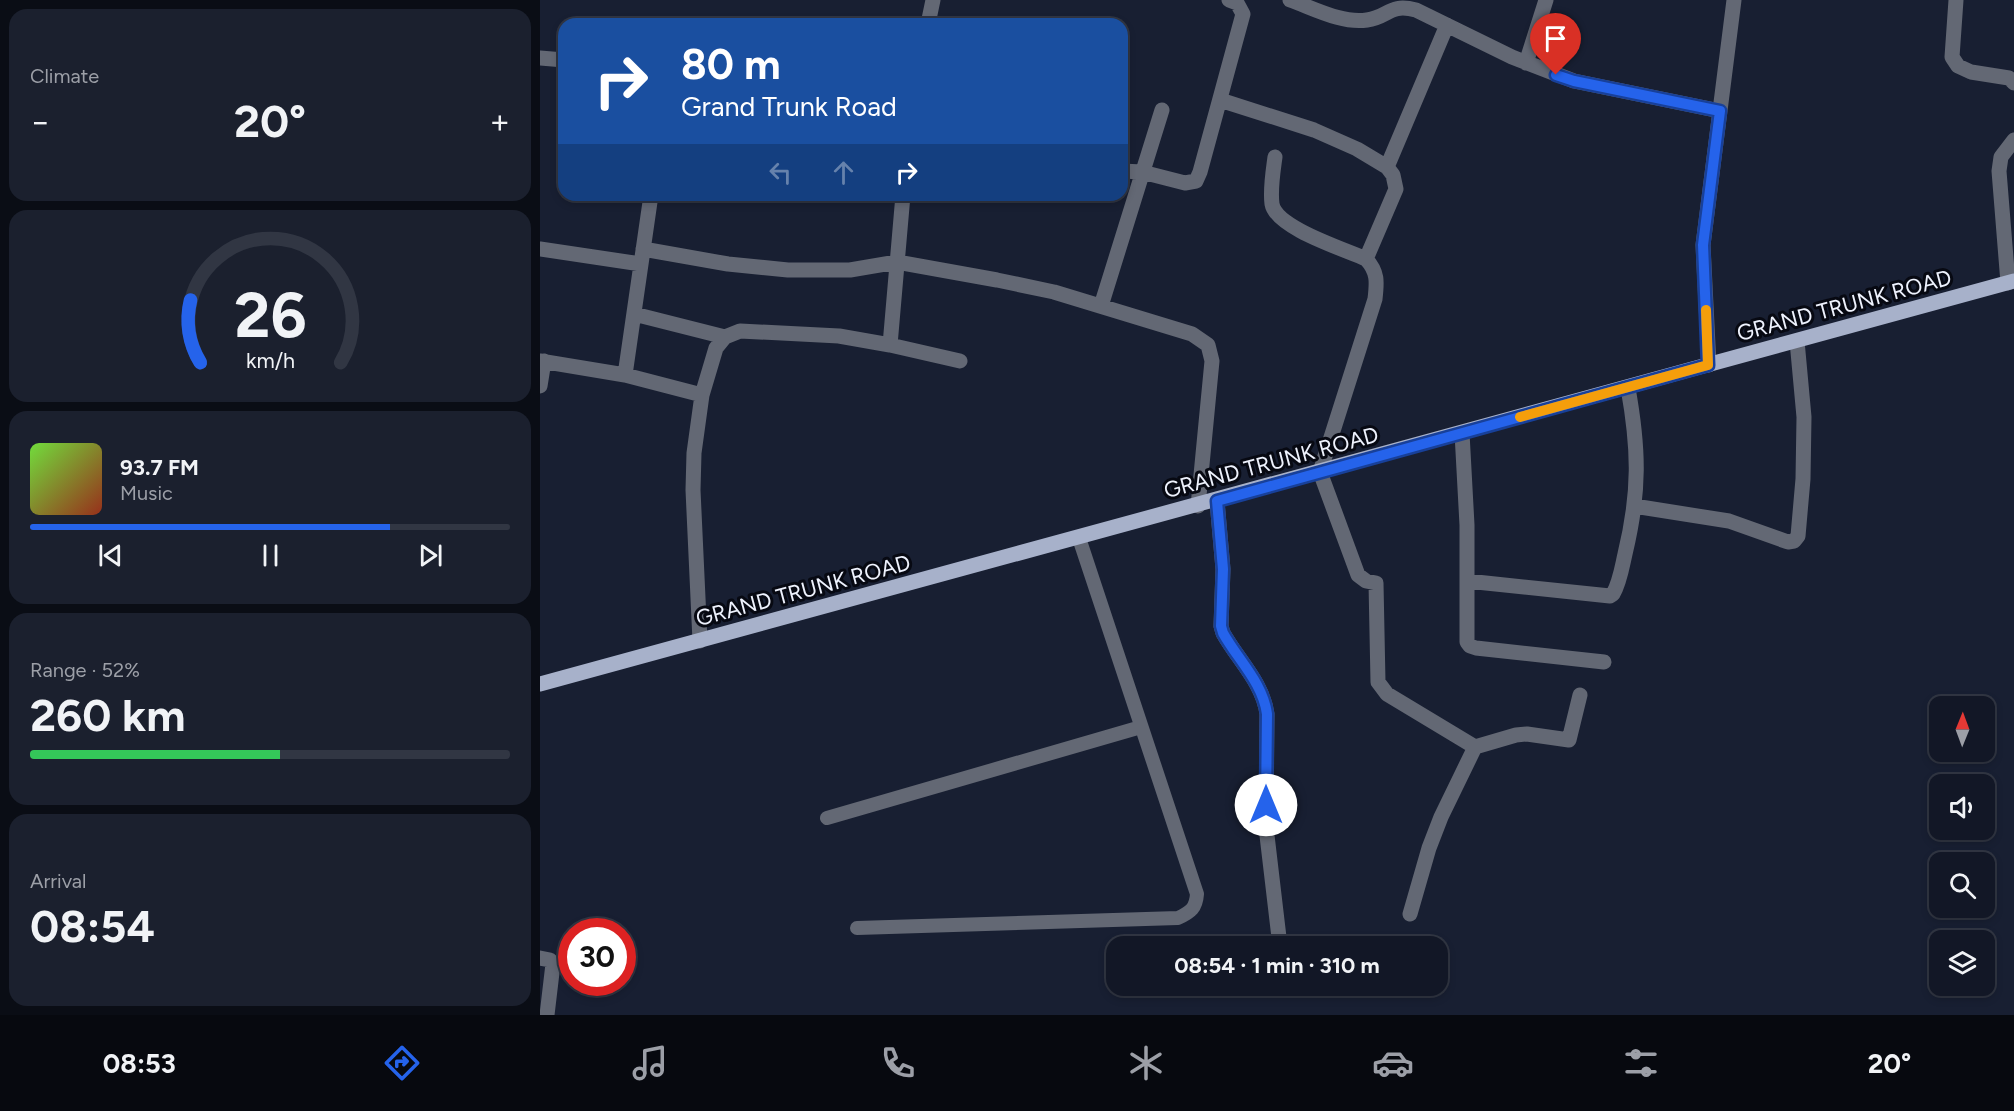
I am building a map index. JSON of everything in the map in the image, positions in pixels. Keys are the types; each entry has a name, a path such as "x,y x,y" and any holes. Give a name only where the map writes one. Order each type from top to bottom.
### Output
{"main road":[{"name":"GRAND TRUNK ROAD","path":"540,684 1217,501 2011,282"}],"street":[{"path":"929,18 933,0"},
{"path":"1128,171 1143,172 1185,183 1196,181 1243,14 1237,3 1229,0"},
{"path":"1290,0 1353,20 1368,20 1404,3 1526,63 1574,81 1720,111"},
{"path":"1526,63 1546,0"},
{"path":"1708,365 1703,245 1734,0"},
{"path":"1956,0 1953,57 1958,66 1971,72 2009,78 2014,83"},
{"path":"1387,167 1447,25"},
{"path":"540,58 558,60"},
{"path":"1220,100 1314,130 1357,149 1387,167 1393,175 1396,189 1366,259"},
{"path":"1101,306 1162,110"},
{"path":"2011,282 1999,171 2001,157 2014,140"},
{"path":"1275,157 1272,205 1278,217 1289,226 1366,259 1375,269 1377,282 1375,299 1320,472 1358,575 1366,581 1376,583 1378,682 1387,694 1475,747"},
{"path":"625,375 650,201"},
{"path":"890,345 902,201"},
{"path":"540,249 788,270 850,270 897,262 1054,292 1192,334 1208,345 1212,361 1198,506"},
{"path":"634,314 725,337"},
{"path":"700,641 693,490 694,453 702,395 716,348 725,337 740,331 838,336 960,361"},
{"path":"1634,506 1729,521 1788,542 1794,541 1799,524 1803,479 1804,417 1797,341"},
{"path":"540,386 542,361 625,375 702,395"},
{"path":"1467,581 1610,596 1616,589 1631,530 1634,506 1637,452 1628,388"},
{"path":"1462,433 1467,514 1466,638 1470,646 1604,662"},
{"path":"1217,501 1223,569 1221,626 1223,633 1260,690 1267,714 1266,828 1279,936"},
{"path":"1410,914 1426,856 1441,817 1475,747 1527,734 1569,740 1580,694"},
{"path":"540,958 550,960 553,964 547,1015"}],"lane":[{"path":"857,928 1178,918 1190,912 1196,905 1197,894 1079,538"},
{"path":"827,818 1142,728"}],"slow traffic":[{"path":"1520,417 1708,365 1706,310"}],"route":[{"path":"1266,805 1267,714 1265,701 1227,640 1221,626 1223,569 1217,501 1708,365 1703,245 1720,111 1574,81 1556,75"}]}
